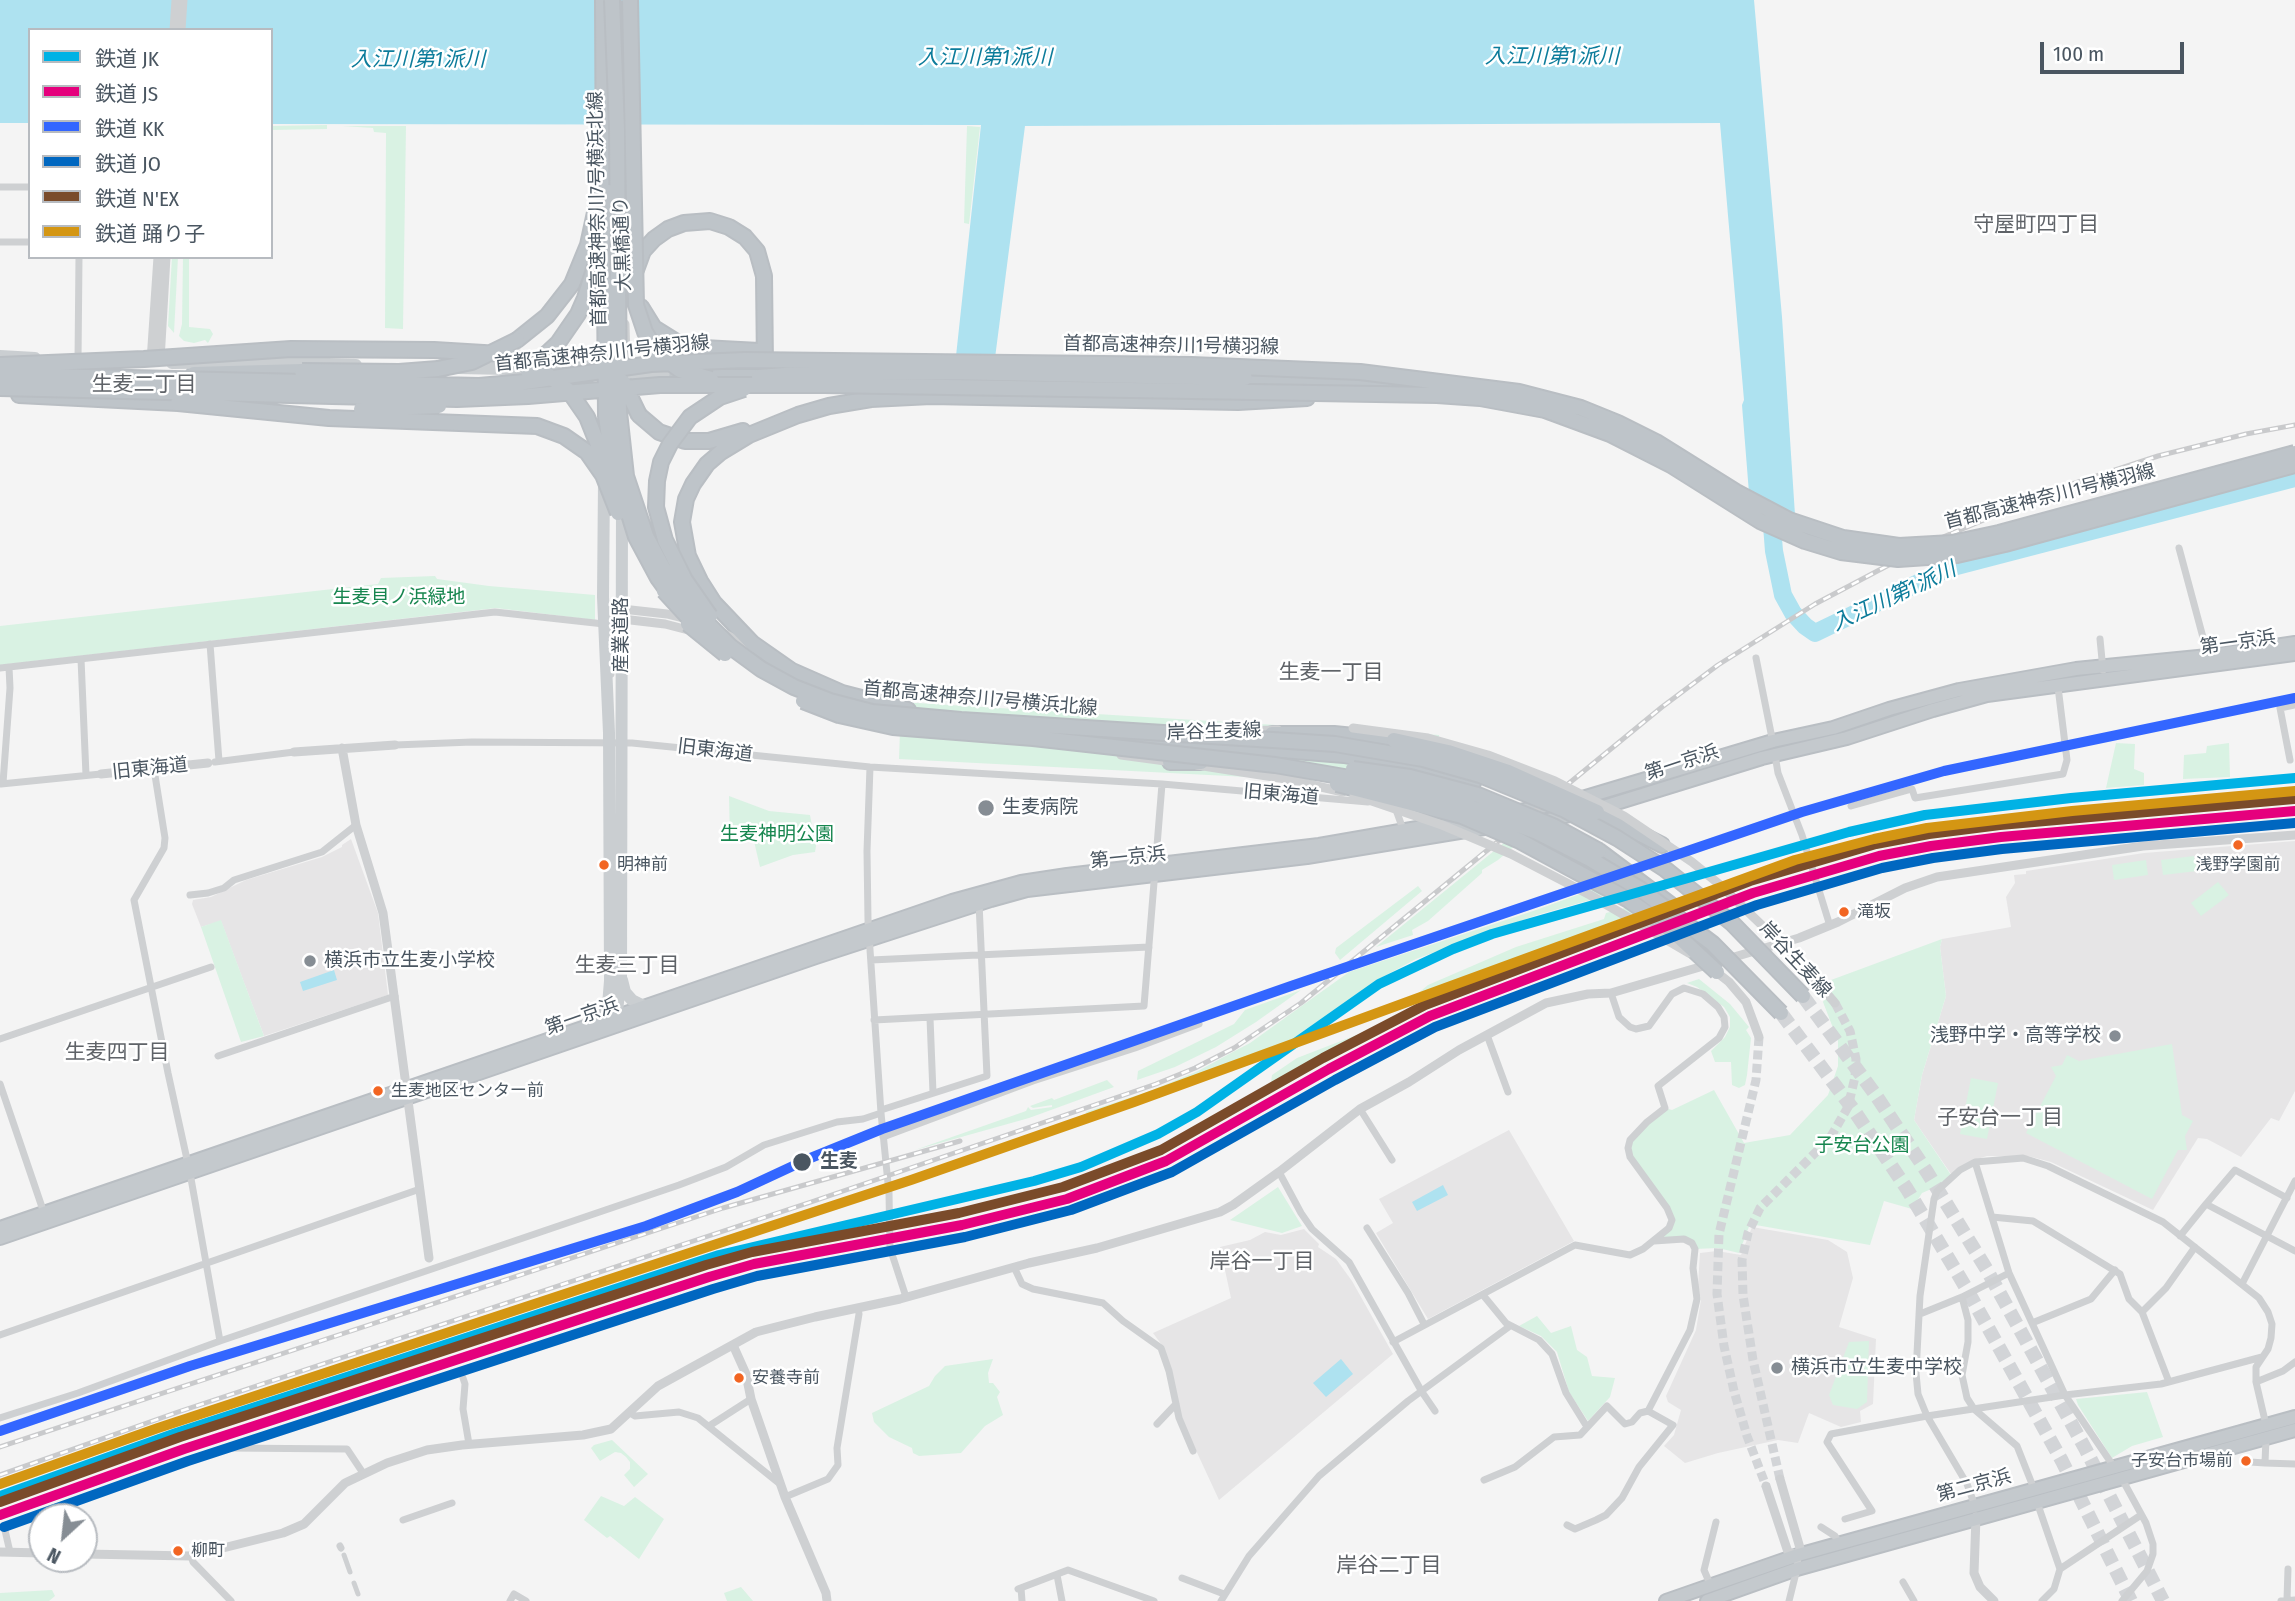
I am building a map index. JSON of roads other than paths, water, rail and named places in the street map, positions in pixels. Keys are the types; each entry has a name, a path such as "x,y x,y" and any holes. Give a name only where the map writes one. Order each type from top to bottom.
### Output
{"highway":[{"path":"84,377 267,371 399,372 456,366 502,349 536,327 572,284 592,231 603,161 607,0"},
{"path":"0,394 369,410 429,408 458,403 486,395 511,383 542,360 558,343 578,314 601,247 607,192 607,0"},
{"name":"首都高速神奈川7号横浜北線","path":"607,0 617,129 619,412 629,486 654,552 687,602 703,622 730,647 761,669 794,687 830,701 883,713 1364,747 1453,767 1510,785 1617,838 1665,869 1732,923 1803,996"},
{"path":"630,0 635,296 641,323 653,348 680,370 709,379 810,373 947,372 1287,377 1459,384"},
{"name":"首都高速神奈川7号横浜北線","path":"603,161 607,429 612,459 636,537 658,578 687,617 725,654 761,680 802,701 839,715 893,727 1159,751 1275,765 1433,795 1486,812 1555,841 1648,894 1713,944 1781,1013"},
{"path":"765,365 764,276 752,243 737,231 720,223 701,220 684,223 661,233 643,251 637,266 636,291 648,322 662,335 678,343 702,348 848,354 911,361"},
{"path":"605,284 611,338 624,384 635,409 654,429 678,440 701,442 726,437 856,401 912,397 1238,402 1364,394"},
{"path":"0,365 291,349 465,351 500,354 519,359 554,378 569,391 581,408 642,555 658,583 676,606 699,629 728,651 760,671 794,687"},
{"name":"首都高速神奈川1号横羽線","path":"0,375 480,386 686,361 911,361 1287,368 1360,372 1519,392 1560,401 1590,411 1656,442 1773,513 1824,533 1881,545 1933,545 1986,536 2295,453"},
{"path":"884,373 759,386 731,393 709,403 690,416 670,444 659,472 656,499 662,530 685,580 719,628 743,652 769,675 809,699 840,712 893,727"},
{"path":"676,377 986,379 1084,389"},
{"name":"首都高速神奈川1号横羽線","path":"0,388 433,399 528,396 640,386 689,385 1084,389 1480,398 1523,405 1610,433 1651,454 1774,528 1824,547 1878,558 1937,558 1979,550 2295,465"},
{"path":"178,403 329,418 527,424 564,436 587,452 598,466 635,555 655,587 684,620 725,654"},
{"path":"798,415 749,435 721,452 702,470 686,499 682,530 688,556 700,581 723,614 752,643 781,665 802,677 842,693 927,714 1047,725"},
{"name":"第一京浜","path":"0,1238 189,1168 871,933 952,901 1021,883 1307,857 1601,794 1773,741 1833,728 1959,690 2010,679 2295,643"},
{"name":"第一京浜","path":"1405,834 1556,819 1620,804 1775,755 1847,738 1933,709 1987,695 2295,654"},
{"path":"1198,734 1345,735 1394,740 1448,752 1538,783 1692,862"},
{"path":"1103,735 1344,755 1411,767 1473,783 1549,810 1609,838 1665,869"},
{"path":"1159,751 1297,774 1424,805 1480,823 1627,899 1675,933 1717,972"},
{"path":"1170,761 1269,763 1357,769 1422,780 1478,795 1553,826 1599,851 1663,898 1713,944"},
{"name":"第一京浜","path":"871,933 1027,890 1155,870"},
{"name":"第一京浜","path":"603,1025 619,1012 645,1011"},
{"name":"第一京浜","path":"0,1228 189,1168"},
{"name":"第二京浜","path":"1666,1601 1710,1584 1798,1562 2266,1431 2295,1417"},
{"name":"第二京浜","path":"2266,1431 2295,1430"},
{"name":"第二京浜","path":"1707,1601 1839,1543 1976,1511"}],"main road":[{"path":"0,356 155,363 274,362 558,370 626,362 765,365"},
{"name":"産業道路","path":"619,1012 615,978 615,742 626,362"},
{"path":"558,370 608,380 676,377"},
{"name":"産業道路","path":"608,380 603,597 608,699 615,742"},
{"path":"615,978 632,1000 645,1011"},
{"name":"産業道路","path":"603,1025 615,978"}],"street":[{"path":"174,28 176,0"},
{"path":"181,28 183,0"},
{"name":"大黒橋通り","path":"607,0 605,126 608,380"},
{"name":"大黒橋通り","path":"618,0 626,362"},
{"path":"0,187 28,187"},
{"path":"0,242 28,242"},
{"path":"78,360 79,259"},
{"path":"155,363 158,259"},
{"path":"155,363 166,259"},
{"path":"2179,548 2208,656"},
{"path":"603,597 619,614 608,699"},
{"path":"1,783 10,688 4,667 495,612 604,624"},
{"name":"岸谷生麦線","path":"619,614 679,616 706,625 818,686 877,708 1103,735 1353,728 1428,738 1488,755 1555,781 1624,816 1692,862 1771,933 1810,972 1835,1003"},
{"name":"岸谷生麦線","path":"640,615 703,636 738,653 801,691 862,714 928,728 1252,773 1314,785 1373,801 1442,825 1563,880 1651,929 1717,972 1746,1002 1759,1037"},
{"path":"2100,639 2104,680"},
{"path":"210,644 219,761"},
{"path":"1756,658 1778,773 1802,835 1830,926"},
{"path":"81,659 86,775"},
{"path":"1851,806 1912,789 1915,798 2063,774 2067,760 2058,687"},
{"path":"2290,760 2280,708 2295,705"},
{"name":"旧東海道","path":"1,783 342,748 615,742 678,746 870,767 1162,784 1394,804 1405,834"},
{"path":"342,748 356,825 383,913 432,1269"},
{"path":"870,767 866,851 874,1020 889,1193 890,1248 906,1297"},
{"path":"154,769 166,838 164,848 134,900 189,1168 220,1341"},
{"path":"874,1020 1144,1006 1162,784"},
{"path":"190,895 224,888 234,880 322,852 356,825"},
{"path":"98,1554 191,1556 261,1539 304,1524 345,1483 363,1473 427,1450 588,1434 611,1429 658,1387 756,1332 1097,1248 1220,1212 1279,1172 1360,1109 1546,1003 1588,994 1611,993 1799,937 1830,926 1905,888 1937,877 2143,846 2295,835"},
{"path":"0,1418 679,1185 726,1167 764,1145 837,1122 863,1119 987,1076 979,903"},
{"path":"871,960 1149,947"},
{"path":"0,1039 211,967"},
{"path":"1393,1342 1575,1245 1630,1255 1653,1242 1669,1228 1672,1220 1659,1195 1630,1157 1630,1140 1665,1108 1658,1086 1715,1042 1723,1033 1725,1022 1722,1012 1711,1000 1697,991 1684,988 1672,994 1649,1026 1636,1029 1619,1017 1611,993"},
{"path":"218,1056 395,996"},
{"path":"930,1018 933,1093"},
{"path":"883,1137 1032,1081 1199,1024"},
{"path":"1487,1035 1508,1092"},
{"path":"0,1084 44,1213"},
{"path":"1360,1109 1392,1160"},
{"path":"1994,1601 1980,1587 1974,1573 1976,1511 1967,1483 1927,1416 1918,1394 1916,1373 1920,1296 1934,1199 1937,1191 1959,1170 1975,1162 2023,1158 2048,1166 2163,1222 2259,1298 2272,1324 2271,1338 2256,1367 2256,1382 2266,1431 2265,1463"},
{"path":"1975,1162 2009,1273 2065,1395 2118,1472 2151,1534 2153,1554 2147,1572 2122,1601"},
{"path":"2180,1236 2235,1170 2287,1198"},
{"path":"1279,1172 1312,1229 1349,1262 1435,1411"},
{"path":"2242,1284 2295,1181"},
{"path":"0,1335 421,1189"},
{"path":"2206,1204 2295,1251"},
{"path":"1992,1217 2033,1221 2120,1274 2129,1299 2142,1312 2169,1381"},
{"path":"1367,1228 1424,1324"},
{"path":"1648,1411 1690,1330 1697,1299 1693,1268 1695,1249 1692,1243 1684,1239 1653,1242"},
{"path":"2142,1312 2172,1281 2195,1247"},
{"path":"1014,1267 1022,1284 1033,1289 1103,1303 1161,1348 1179,1418 1194,1451"},
{"path":"2032,1323 2091,1299 2115,1270"},
{"path":"1920,1314 1962,1297 2009,1273"},
{"path":"1483,1295 1510,1326 1539,1340 1552,1354 1566,1393 1587,1427"},
{"path":"1962,1297 1968,1332 1962,1375 1967,1398 1974,1409 2017,1446 2060,1569 2054,1589 2042,1601"},
{"path":"785,1497 828,1479 838,1465 837,1448 858,1308"},
{"path":"1182,1578 1222,1598 1249,1556 1319,1476 1400,1407 1510,1326"},
{"path":"733,1345 746,1374 751,1399 785,1497 826,1592 827,1601"},
{"path":"1845,1519 1872,1511 1827,1442 1831,1434 1927,1416 2169,1381 2262,1357"},
{"path":"2256,1382 2283,1371 2295,1362"},
{"path":"463,1378 463,1409 468,1444"},
{"path":"709,1426 751,1399"},
{"path":"1157,1424 1176,1404"},
{"path":"1484,1480 1515,1467 1554,1437 1580,1435 1607,1406 1625,1424 1632,1422 1640,1413 1648,1411 1673,1425 1639,1467 1622,1498 1606,1515 1575,1529 1567,1525"},
{"path":"630,1413 635,1416 679,1412 698,1418 781,1484"},
{"path":"228,1448 347,1450 363,1473"},
{"path":"2250,1462 2295,1464"},
{"path":"1780,1479 1800,1548 1789,1601"},
{"path":"1766,1486 1788,1552 1798,1562"},
{"path":"403,1520 452,1503"},
{"path":"2060,1569 2141,1515"},
{"path":"1710,1584 1704,1570 1716,1522"},
{"path":"4,1526 5,1552 28,1553"},
{"path":"1821,1527 1835,1536 1839,1543"},
{"path":"341,1550 350,1572"},
{"path":"191,1556 193,1562 231,1601"},
{"path":"2288,1569 2288,1600"},
{"path":"1022,1601 1019,1589 1068,1570 1154,1601"},
{"path":"1057,1575 1062,1601"},
{"path":"1903,1582 1914,1601"},
{"path":"354,1583 358,1594"},
{"path":"510,1601 514,1594 526,1601"}],"water":[{"path":"0,0 1754,0 1782,317 1795,515 1749,493 1742,405 1744,400 1720,123 1025,126 995,358 956,356 981,125 273,124 273,28 28,28 28,123 0,123"},
{"path":"334,970 337,980 303,991 300,982"},
{"path":"1443,1185 1448,1195 1417,1211 1412,1202"},
{"path":"1341,1359 1353,1374 1326,1397 1313,1383"}],"waterway":[{"name":"入江川第1派川","path":"1771,513 1774,551 1783,595 1793,613 1815,633 1949,568 2295,478"}],"tunnel":[{"path":"1803,996 1875,1094 1987,1270 2086,1450 2163,1601"},
{"path":"1780,1479 1753,1360 1743,1295 1742,1260 1748,1233 1760,1208 1830,1138 1848,1107 1856,1059 1850,1031 1835,1003"},
{"path":"1781,1013 1853,1109 1907,1189 1965,1286 2062,1461 2131,1601"},
{"path":"1759,1037 1756,1080 1719,1234 1717,1294 1734,1391 1766,1486"}],"railway":[{"path":"0,1475 178,1412 814,1201 1156,1084 1195,1068 1234,1048 1301,1003 1662,707 1718,665 1815,604 1936,540 2060,488 2158,456 2295,425"},
{"path":"0,1447 723,1208 960,1141"}],"rail line":[{"name":"KK","path":"0,1431 190,1366 646,1226 737,1192 882,1129 1802,812 1944,771 2295,698"},
{"name":"JK","path":"0,1496 176,1433 719,1255 1034,1181 1081,1167 1158,1134 1197,1112 1379,984 1492,934 1849,832 1925,815 2071,798 2295,778"},
{"name":"踊り子","path":"0,1484 158,1428 911,1180 1134,1102 1795,860 1927,828 2072,811 2295,791"},
{"name":"N'EX","path":"0,1502 180,1437 706,1265 752,1252 959,1213 1063,1187 1161,1150 1323,1058 1425,1005 1750,881 1876,844 1929,834 2000,825 2294,799"},
{"name":"JS","path":"0,1515 184,1449 709,1277 754,1264 962,1225 1067,1199 1166,1161 1329,1069 1430,1016 1753,893 1879,856 1931,846 2001,837 2295,811"},
{"name":"JO","path":"4,1527 188,1461 713,1289 757,1276 965,1237 1071,1210 1172,1172 1435,1027 1757,905 1882,868 1933,858 2002,849 2295,823"}],"place":[{"name":"生麦病院","path":"986,808"},
{"name":"浅野学園前","path":"2238,845"},
{"name":"明神前","path":"604,865"},
{"name":"滝坂","path":"1844,912"},
{"name":"横浜市立生麦小学校","path":"310,961"},
{"name":"浅野中学・高等学校","path":"2115,1036"},
{"name":"生麦地区センター前","path":"378,1091"},
{"name":"生麦","path":"802,1162"},
{"name":"横浜市立生麦中学校","path":"1777,1368"},
{"name":"安養寺前","path":"739,1378"},
{"name":"子安台市場前","path":"2246,1461"},
{"name":"柳町","path":"178,1551"}],"district":[{"name":"守屋町四丁目","path":"2036,225"},
{"name":"生麦二丁目","path":"144,385"},
{"name":"生麦一丁目","path":"1331,673"},
{"name":"生麦三丁目","path":"627,966"},
{"name":"生麦四丁目","path":"117,1053"},
{"name":"子安台一丁目","path":"2000,1118"},
{"name":"岸谷一丁目","path":"1262,1262"},
{"name":"岸谷二丁目","path":"1389,1566"}],"park label":[{"name":"生麦貝ノ浜緑地","path":"399,598"},
{"name":"生麦神明公園","path":"777,835"},
{"name":"子安台公園","path":"1862,1146"}]}
